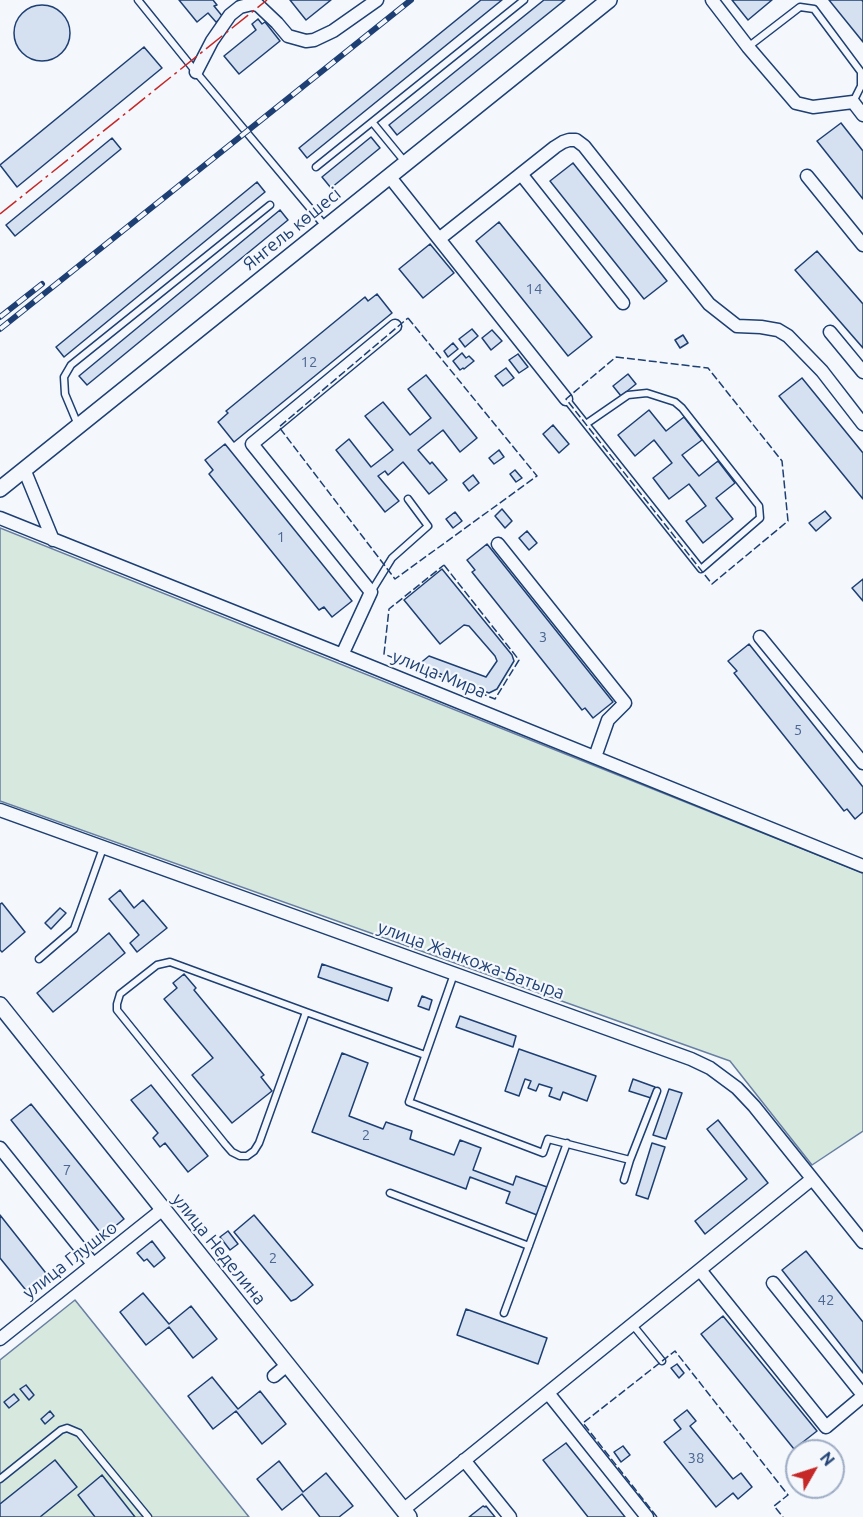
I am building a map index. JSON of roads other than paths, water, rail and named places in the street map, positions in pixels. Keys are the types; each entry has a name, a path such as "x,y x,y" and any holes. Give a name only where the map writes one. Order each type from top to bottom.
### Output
{"street":[{"path":"196,72 212,41 230,15 241,4 261,3 288,36 306,41 314,40 333,31 377,0"},
{"name":"Янгель көшесі","path":"0,489 609,0"},
{"path":"712,0 748,47 796,103 813,107 853,102 863,115"},
{"path":"439,239 562,142 576,140 584,146 709,304 737,326 778,330 788,336 822,371 863,424"},
{"path":"522,174 623,303"},
{"path":"807,176 863,245"},
{"path":"389,177 566,399"},
{"path":"342,655 371,592 252,444 394,326"},
{"path":"830,332 863,372"},
{"path":"24,469 53,540"},
{"name":"улица Мира","path":"0,518 863,866"},
{"path":"498,544 624,704 608,720 595,757"},
{"path":"760,637 863,764"},
{"name":"улица Жанкожа-Батыра","path":"0,810 711,1068 754,1106 863,1242"},
{"name":"улица Неделина","path":"0,1005 287,1365 402,1514"},
{"path":"0,1148 93,1264"},
{"path":"402,1514 464,1460 813,1179"},
{"name":"улица Глушко","path":"0,1339 163,1209"},
{"path":"700,1270 826,1427 863,1396 773,1283"},
{"path":"274,1376 287,1365"},
{"path":"548,1393 646,1517"},
{"path":"464,1460 510,1517"}],"lane":[{"path":"138,0 326,227"},
{"path":"316,168 524,0"},
{"path":"748,47 800,7 814,9 861,72 861,86 853,102"},
{"path":"373,123 406,163"},
{"path":"78,426 65,394 64,377 71,365 270,205"},
{"path":"566,399 701,569 760,518 759,506 675,402 647,393 628,394 586,424"},
{"path":"371,592 392,558 428,526 408,499"},
{"path":"39,959 74,929 103,848"},
{"path":"306,1012 259,1143 247,1156 240,1156 232,1152 225,1144 117,1010 117,1004 120,994 156,965 170,962 425,1055"},
{"path":"454,973 410,1102 543,1153 548,1139 630,1160"},
{"path":"624,1180 657,1091"},
{"path":"504,1313 567,1143"},
{"path":"390,1193 529,1246"},
{"path":"632,1324 662,1362"},
{"path":"0,1479 61,1430 67,1428 80,1433 148,1517"}],"railway":[{"path":"0,329 411,0"},
{"path":"0,317 42,284"}]}
